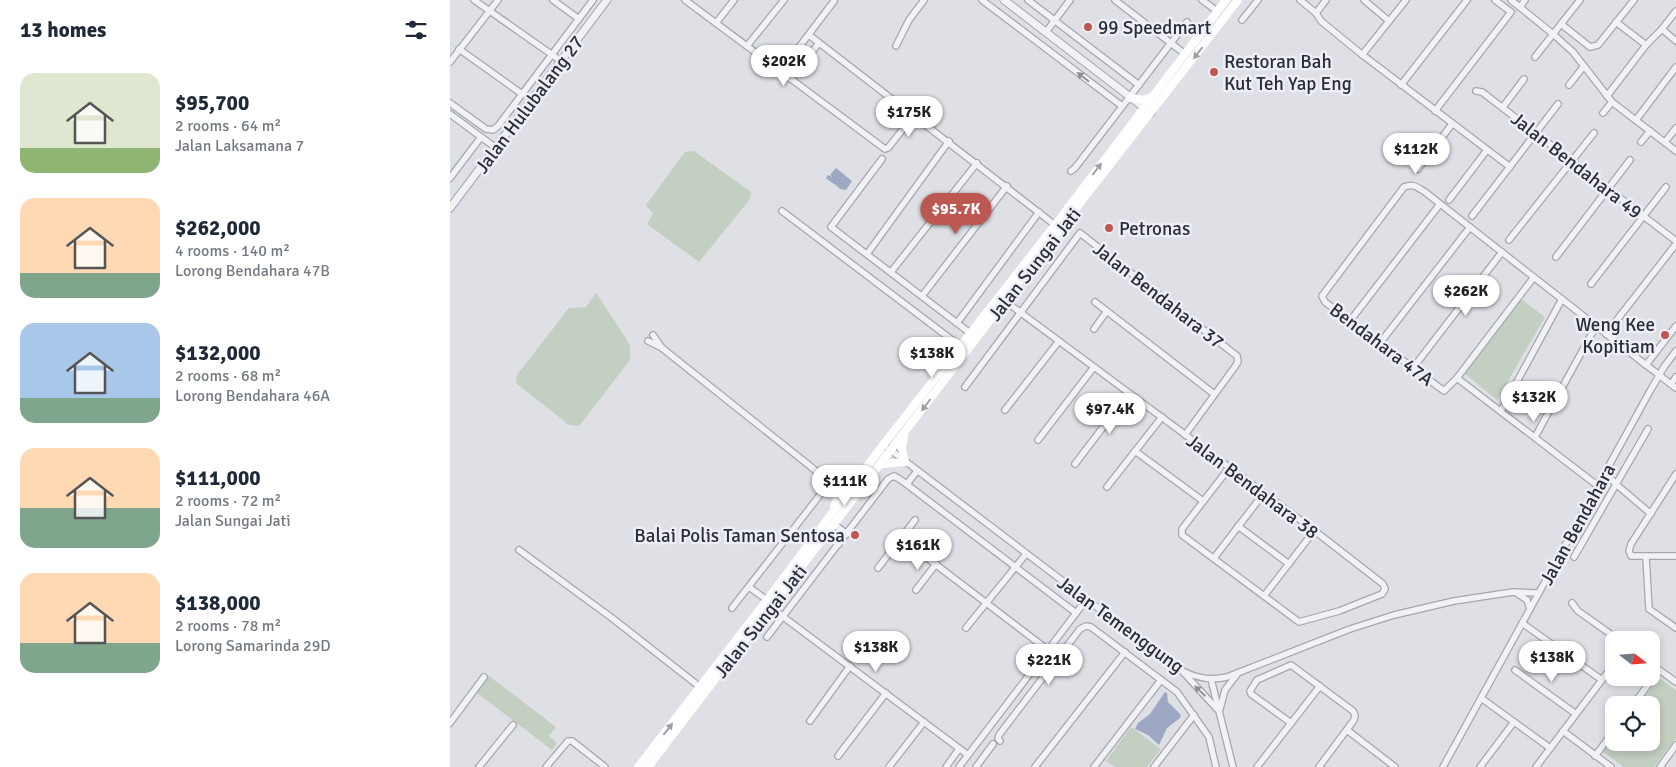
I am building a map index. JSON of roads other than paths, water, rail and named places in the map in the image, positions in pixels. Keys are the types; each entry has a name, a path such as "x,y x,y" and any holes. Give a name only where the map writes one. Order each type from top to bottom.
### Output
{"main road":[{"name":"Jalan Sungai Jati","path":"648,767 857,479 1055,225 1226,0"},
{"name":"Jalan Sungai Jati","path":"638,767 700,687 854,501 1005,301 1238,0"},
{"path":"1130,98 1144,100 1153,95"},
{"path":"1130,98 1137,108 1136,119"},
{"path":"882,464 905,462 902,448 905,434"},
{"path":"828,519 837,499 834,485 844,484 857,479"}],"street":[{"path":"474,0 561,61"},
{"path":"450,62 498,0"},
{"path":"553,0 579,18"},
{"path":"450,103 486,129 493,130 498,126 593,0"},
{"name":"Jalan Hulubalang 27","path":"450,208 607,0"},
{"path":"686,0 885,149 888,148 914,116"},
{"path":"716,23 734,0"},
{"path":"747,46 784,0"},
{"path":"896,46 909,20 924,0"},
{"path":"982,0 1122,106"},
{"path":"1004,0 1151,113"},
{"path":"1028,0 1139,85"},
{"path":"1046,32 1070,0"},
{"path":"1115,0 1185,54"},
{"path":"1242,20 1258,0"},
{"path":"1300,0 1317,14 1321,21 1362,55 1510,167"},
{"path":"1317,14 1326,0"},
{"path":"1364,0 1389,21"},
{"path":"1362,55 1406,0"},
{"path":"1401,84 1466,0"},
{"path":"1435,111 1511,12 1495,0"},
{"path":"1511,0 1554,34 1573,52 1612,102 1676,150"},
{"path":"1520,7 1525,0"},
{"path":"1535,58 1580,0"},
{"path":"1561,24 1590,47 1598,45 1634,0"},
{"path":"781,71 834,1"},
{"path":"1204,1 1217,11"},
{"path":"1607,96 1676,11"},
{"path":"1071,172 1187,22"},
{"path":"1616,22 1646,46"},
{"path":"1662,30 1676,41"},
{"path":"808,35 1007,186 1055,225"},
{"path":"790,78 818,43"},
{"path":"460,49 522,94"},
{"path":"1569,85 1584,66"},
{"path":"1636,120 1676,67"},
{"path":"1503,107 1524,79"},
{"name":"Jalan Bendahara 49","path":"1476,91 1482,92 1503,107 1676,243"},
{"path":"1603,113 1612,102"},
{"path":"1472,216 1558,104"},
{"path":"450,114 496,148"},
{"path":"1418,169 1452,124"},
{"path":"1665,142 1676,128"},
{"path":"1641,142 1650,131"},
{"path":"1509,240 1594,133"},
{"path":"450,178 481,137"},
{"path":"867,254 949,142"},
{"path":"1449,200 1487,150"},
{"path":"882,159 831,227 970,333"},
{"path":"1556,257 1630,160"},
{"path":"891,272 977,163"},
{"name":"Bendahara 47A","path":"1440,204 1415,185 1410,184 1404,187 1322,296 1325,302 1444,391 1457,378"},
{"path":"922,296 1007,186"},
{"path":"1591,284 1666,187"},
{"path":"1350,321 1440,204 1673,386 1676,377"},
{"path":"782,211 960,346"},
{"path":"957,323 1039,212"},
{"path":"1380,343 1470,227"},
{"name":"Jalan Bendahara 37","path":"1021,312 1080,233 1237,356 1238,362 1214,394"},
{"path":"1606,334 1676,243"},
{"path":"1413,368 1502,252"},
{"path":"1534,277 1457,378 1598,486"},
{"path":"1501,411 1562,299"},
{"name":"Jalan Bendahara 38","path":"1005,301 1314,530 1384,584 1385,589 1382,594 1340,611 1299,622 1264,596"},
{"path":"1095,302 1214,394 1212,400 1185,435"},
{"path":"1094,329 1107,311"},
{"path":"965,387 1021,312"},
{"path":"1535,437 1596,326"},
{"path":"1646,365 1676,326"},
{"path":"653,335 662,348"},
{"path":"648,341 662,348 854,501"},
{"path":"1005,410 1059,341"},
{"name":"Jalan Bendahara","path":"1443,767 1659,375 1676,351"},
{"path":"1038,440 1094,367"},
{"path":"1075,464 1129,393"},
{"path":"1106,487 1162,417"},
{"path":"1574,557 1648,429"},
{"name":"Jalan Temenggung","path":"883,445 1182,671 1199,678 1211,679 1238,673 1305,645 1360,625 1454,601 1512,592 1538,593"},
{"path":"1135,451 1203,501"},
{"path":"1229,468 1181,532 1182,535 1264,596 1314,530"},
{"path":"909,482 917,471"},
{"path":"1605,473 1651,514"},
{"path":"1676,474 1628,551 1632,556 1676,556"},
{"path":"767,637 888,479 894,476 909,482 1076,613"},
{"path":"732,608 834,485"},
{"path":"1214,558 1264,493"},
{"path":"878,568 915,520"},
{"path":"835,525 847,534"},
{"path":"1238,526 1289,564"},
{"path":"827,535 839,544"},
{"path":"901,538 1048,650"},
{"path":"519,550 612,618 700,687"},
{"path":"966,628 1026,554"},
{"path":"1646,557 1650,609 1676,628"},
{"path":"916,590 936,564"},
{"path":"1512,592 1543,585"},
{"path":"749,587 783,617 968,755"},
{"path":"1512,592 1525,597 1530,609"},
{"path":"959,767 1086,600"},
{"path":"1572,603 1578,611 1606,631"},
{"path":"1522,623 1602,680"},
{"path":"1000,742 999,735 1080,629 1086,626 1091,627 1178,692 1209,737 1216,767"},
{"path":"1035,767 1125,652"},
{"path":"1291,723 1251,694 1250,691 1257,680 1291,665 1353,711 1355,715 1354,720 1319,767"},
{"path":"810,721 850,666"},
{"path":"1515,670 1576,714"},
{"path":"1660,670 1676,682"},
{"path":"1182,671 1191,683 1219,711"},
{"path":"1219,711 1225,690 1238,673"},
{"path":"1536,767 1605,676"},
{"path":"450,723 484,677"},
{"path":"1211,679 1233,767"},
{"path":"1094,767 1161,680"},
{"path":"1258,767 1320,686"},
{"path":"838,756 886,693"},
{"path":"1480,698 1550,748"},
{"path":"1154,767 1194,716"},
{"path":"889,767 924,722"},
{"path":"1480,767 1514,722"},
{"path":"479,767 512,725"},
{"path":"1346,730 1395,767"},
{"path":"1563,731 1610,767"},
{"path":"546,767 568,740 572,741 605,767"},
{"path":"1595,756 1605,743"},
{"path":"976,767 993,744"},
{"path":"1660,767 1676,745"},
{"path":"946,767 959,749"}],"water":[{"path":"836,168 852,181 846,190 840,189 826,178 828,175 832,177 830,174"},
{"path":"1165,692 1167,693 1168,702 1181,715 1180,718 1167,728 1159,745 1148,735 1135,729 1138,723 1150,714"}],"place":[{"name":"99 Speedmart","path":"1088,27"},
{"name":"Restoran Bah Kut Teh Yap Eng","path":"1214,72"},
{"name":"Petronas","path":"1109,228"},
{"name":"Weng Kee Kopitiam","path":"1665,335"},
{"name":"Balai Polis Taman Sentosa","path":"855,535"}]}
